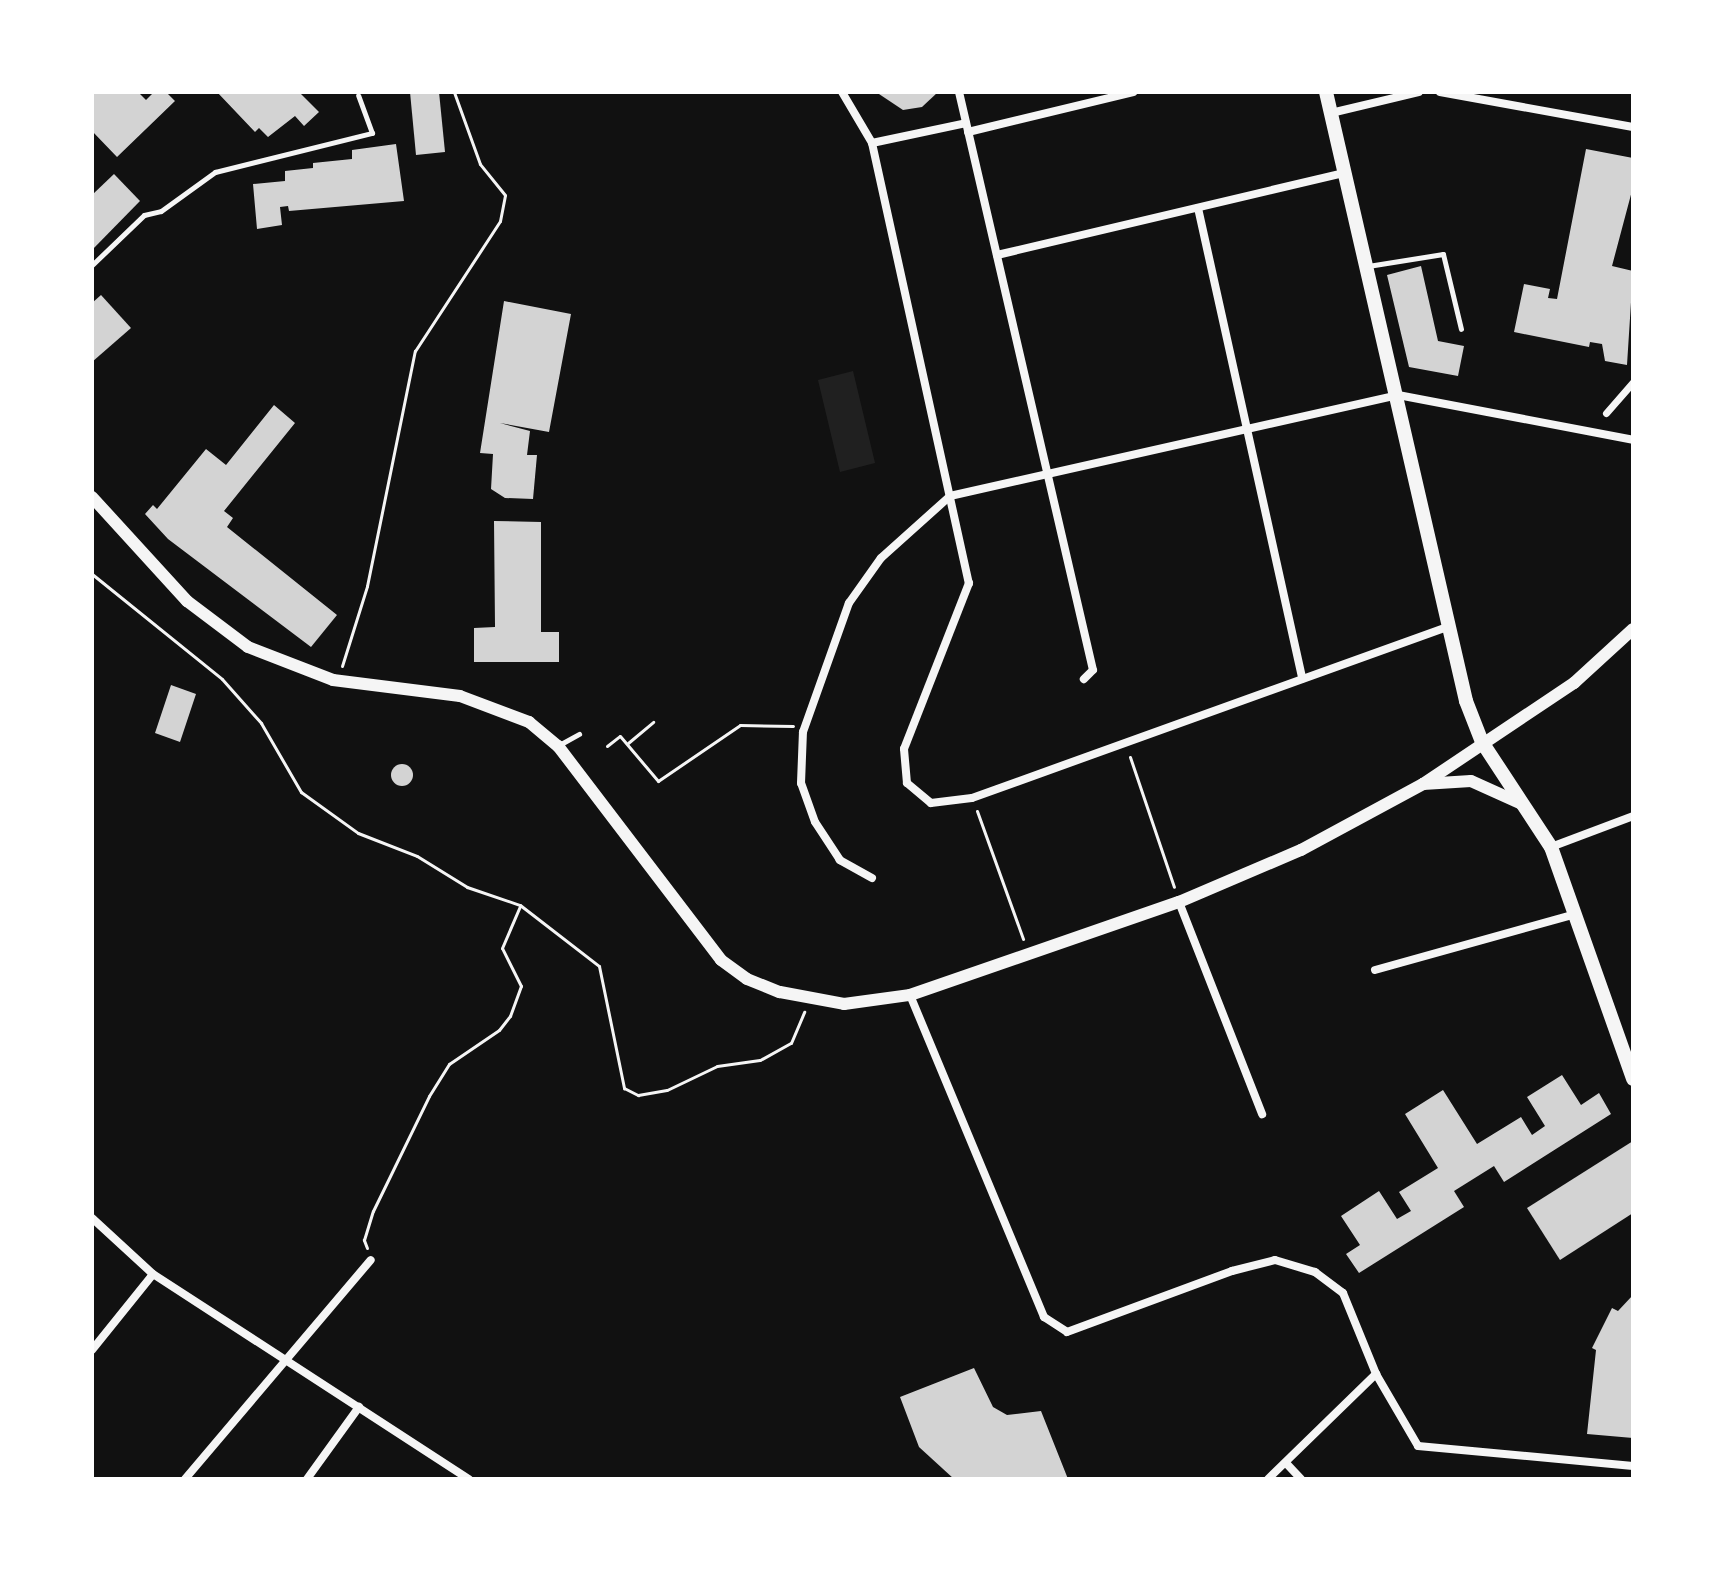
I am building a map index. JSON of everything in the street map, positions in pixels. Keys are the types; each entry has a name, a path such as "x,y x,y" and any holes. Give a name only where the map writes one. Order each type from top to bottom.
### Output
{"main road":[{"path":"1326,92 1466,701 1482,742 1551,847 1633,1079"}],"street":[{"path":"842,92 872,143 969,583 904,749 907,783 931,803 972,798 1450,626"},
{"path":"959,92 1093,670 1084,679"},
{"path":"872,143 967,127 1133,92"},
{"path":"1331,113 1419,92"},
{"path":"1440,92 1633,127"},
{"path":"997,255 1345,173"},
{"path":"1198,208 1251,432 1302,679"},
{"path":"1606,413 1633,382"},
{"path":"872,878 840,860 815,822 801,783 805,726 849,603 881,558 950,496 1251,432 1398,395 1633,440"},
{"path":"92,497 187,601 248,647 333,680 460,696 529,722 558,746 721,960 747,979 808,1000 844,1004 910,995 1179,902 1301,850 1423,784 1574,683 1633,629"},
{"path":"1423,784 1471,781 1495,787 1525,805"},
{"path":"1551,847 1633,816"},
{"path":"1179,902 1262,1114"},
{"path":"1375,970 1575,914"},
{"path":"910,995 1044,1317 1067,1332 1232,1271 1275,1260 1315,1272 1343,1293 1376,1374 1418,1446 1633,1466"},
{"path":"92,1218 153,1274 469,1479"},
{"path":"185,1479 371,1260"},
{"path":"92,1350 153,1274"},
{"path":"1268,1479 1376,1374"},
{"path":"307,1479 359,1407"},
{"path":"1286,1463 1301,1479"}],"lane":[{"path":"92,265 144,215 161,211 215,172 372,133 358,95"},
{"path":"1367,266 1443,254 1461,329"},
{"path":"558,746 579,734"}],"path":[{"path":"341,669 367,586 415,351 500,221 505,195 480,164 454,92"},
{"path":"92,574 222,679 261,723 301,792 358,833 417,856 467,887 520,905 599,966 624,1088 638,1095 667,1090 717,1066 760,1060 791,1043 808,1000"},
{"path":"627,744 653,722"},
{"path":"607,746 620,736 658,781 740,725 805,726"},
{"path":"1130,757 1179,902"},
{"path":"977,810 1028,954"},
{"path":"371,1260 364,1240 373,1211 429,1096 449,1064 499,1030 510,1016 521,986 502,948 520,905"}],"shaded area":[{"path":"853,371 875,463 840,472 818,380"}],"building":[{"path":"92,92 138,92 146,100 154,92 166,92 175,101 117,157 92,131"},
{"path":"217,92 299,92 319,112 304,126 295,116 268,137 259,128 255,132"},
{"path":"410,92 439,92 445,152 416,155"},
{"path":"876,92 938,92 922,107 903,110"},
{"path":"396,144 404,201 289,211 288,206 280,207 282,225 257,229 253,184 285,181 285,171 313,168 313,163 352,159 352,150"},
{"path":"1586,149 1633,158 1633,187 1612,266 1633,271 1627,365 1605,361 1602,344 1590,342 1589,347 1514,332 1524,284 1550,289 1548,298 1557,299"},
{"path":"114,174 140,201 92,250 92,195"},
{"path":"1421,266 1438,341 1464,346 1458,376 1409,367 1387,275"},
{"path":"101,295 131,328 92,362 92,303"},
{"path":"504,301 571,314 549,432 500,423 530,431 527,455 537,455 533,499 505,498 491,489 493,454 480,453"},
{"path":"274,405 295,423 224,511 233,518 227,527 337,615 311,647 168,539 145,514 153,505 157,509 206,449 226,465"},
{"path":"494,521 541,522 541,632 559,632 559,662 474,662 474,628 495,627"},
{"path":"171,685 196,694 180,742 155,733"},
{"path":"402,764 410,767 413,775 410,783 402,786 394,783 391,775 394,767"},
{"path":"1562,1075 1581,1105 1599,1093 1611,1114 1504,1182 1494,1166 1454,1191 1464,1207 1359,1273 1346,1254 1360,1245 1341,1216 1379,1191 1397,1219 1411,1211 1399,1192 1438,1168 1405,1114 1443,1090 1477,1144 1521,1117 1532,1135 1545,1126 1527,1097"},
{"path":"1633,1141 1633,1213 1560,1260 1527,1208"},
{"path":"1633,1295 1633,1438 1587,1434 1596,1350 1592,1348 1612,1308 1618,1311"},
{"path":"974,1368 993,1407 1007,1415 1041,1411 1068,1479 954,1479 919,1447 900,1397"}]}
